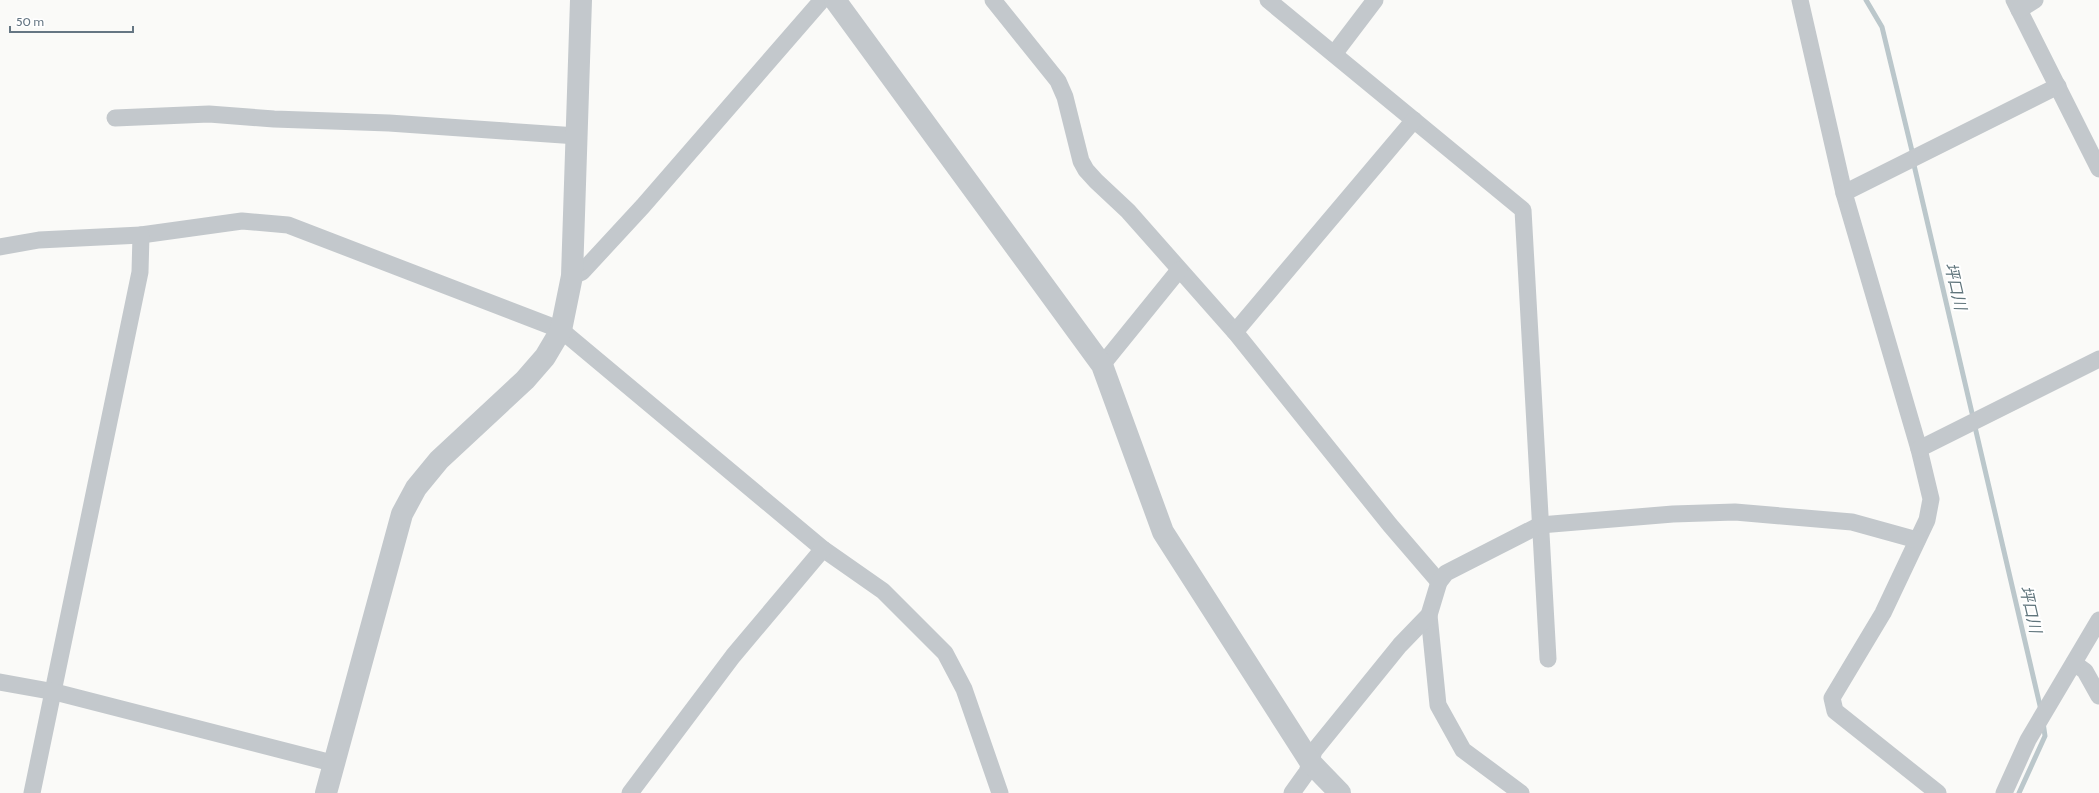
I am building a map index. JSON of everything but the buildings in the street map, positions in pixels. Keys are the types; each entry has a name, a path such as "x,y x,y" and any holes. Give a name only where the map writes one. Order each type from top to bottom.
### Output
{"street":[{"path":"326,793 332,763 402,514 413,494 439,460 525,380 545,357 561,330 572,276 581,0"},
{"path":"572,276 582,272 643,206 822,0"},
{"path":"835,0 1102,365 1163,532 1311,763 1340,793"},
{"path":"993,0 1058,81 1065,97 1082,161 1086,170 1128,211 1235,332 1390,524 1439,582"},
{"path":"1268,0 1523,210 1548,659"},
{"path":"1334,54 1376,0"},
{"path":"1800,0 1844,193 1919,449 1931,499 1927,520 1883,613 1832,698 1835,711 1938,793"},
{"path":"2035,0 2017,5 2058,86 2092,138 2099,169"},
{"path":"1844,193 2058,86"},
{"path":"115,118 209,114 274,119 389,123 577,136"},
{"path":"1235,332 1414,120"},
{"path":"0,247 39,240 141,235 242,221 288,225 561,330 823,549 883,591 945,653 964,689 1000,793"},
{"path":"32,793 140,272 141,235"},
{"path":"1102,365 1179,270"},
{"path":"1919,449 2099,359"},
{"path":"1521,793 1463,750 1438,705 1429,615 1439,582 1446,574 1540,525 1673,514 1735,512 1852,522 1917,540"},
{"path":"630,793 733,656 823,549"},
{"path":"1292,793 1307,772 1314,751 1400,645 1429,615"},
{"path":"2004,793 2037,727 2099,620"},
{"path":"2074,663 2085,671 2099,696"},
{"path":"0,682 54,692 332,763"}],"waterway":[{"name":"坪口川","path":"1866,0 1882,27 1912,151"},
{"name":"坪口川","path":"1914,165 1972,413"},
{"name":"坪口川","path":"1975,427 2041,710"},
{"name":"坪口川","path":"2019,793 2045,736 2043,722"}]}
